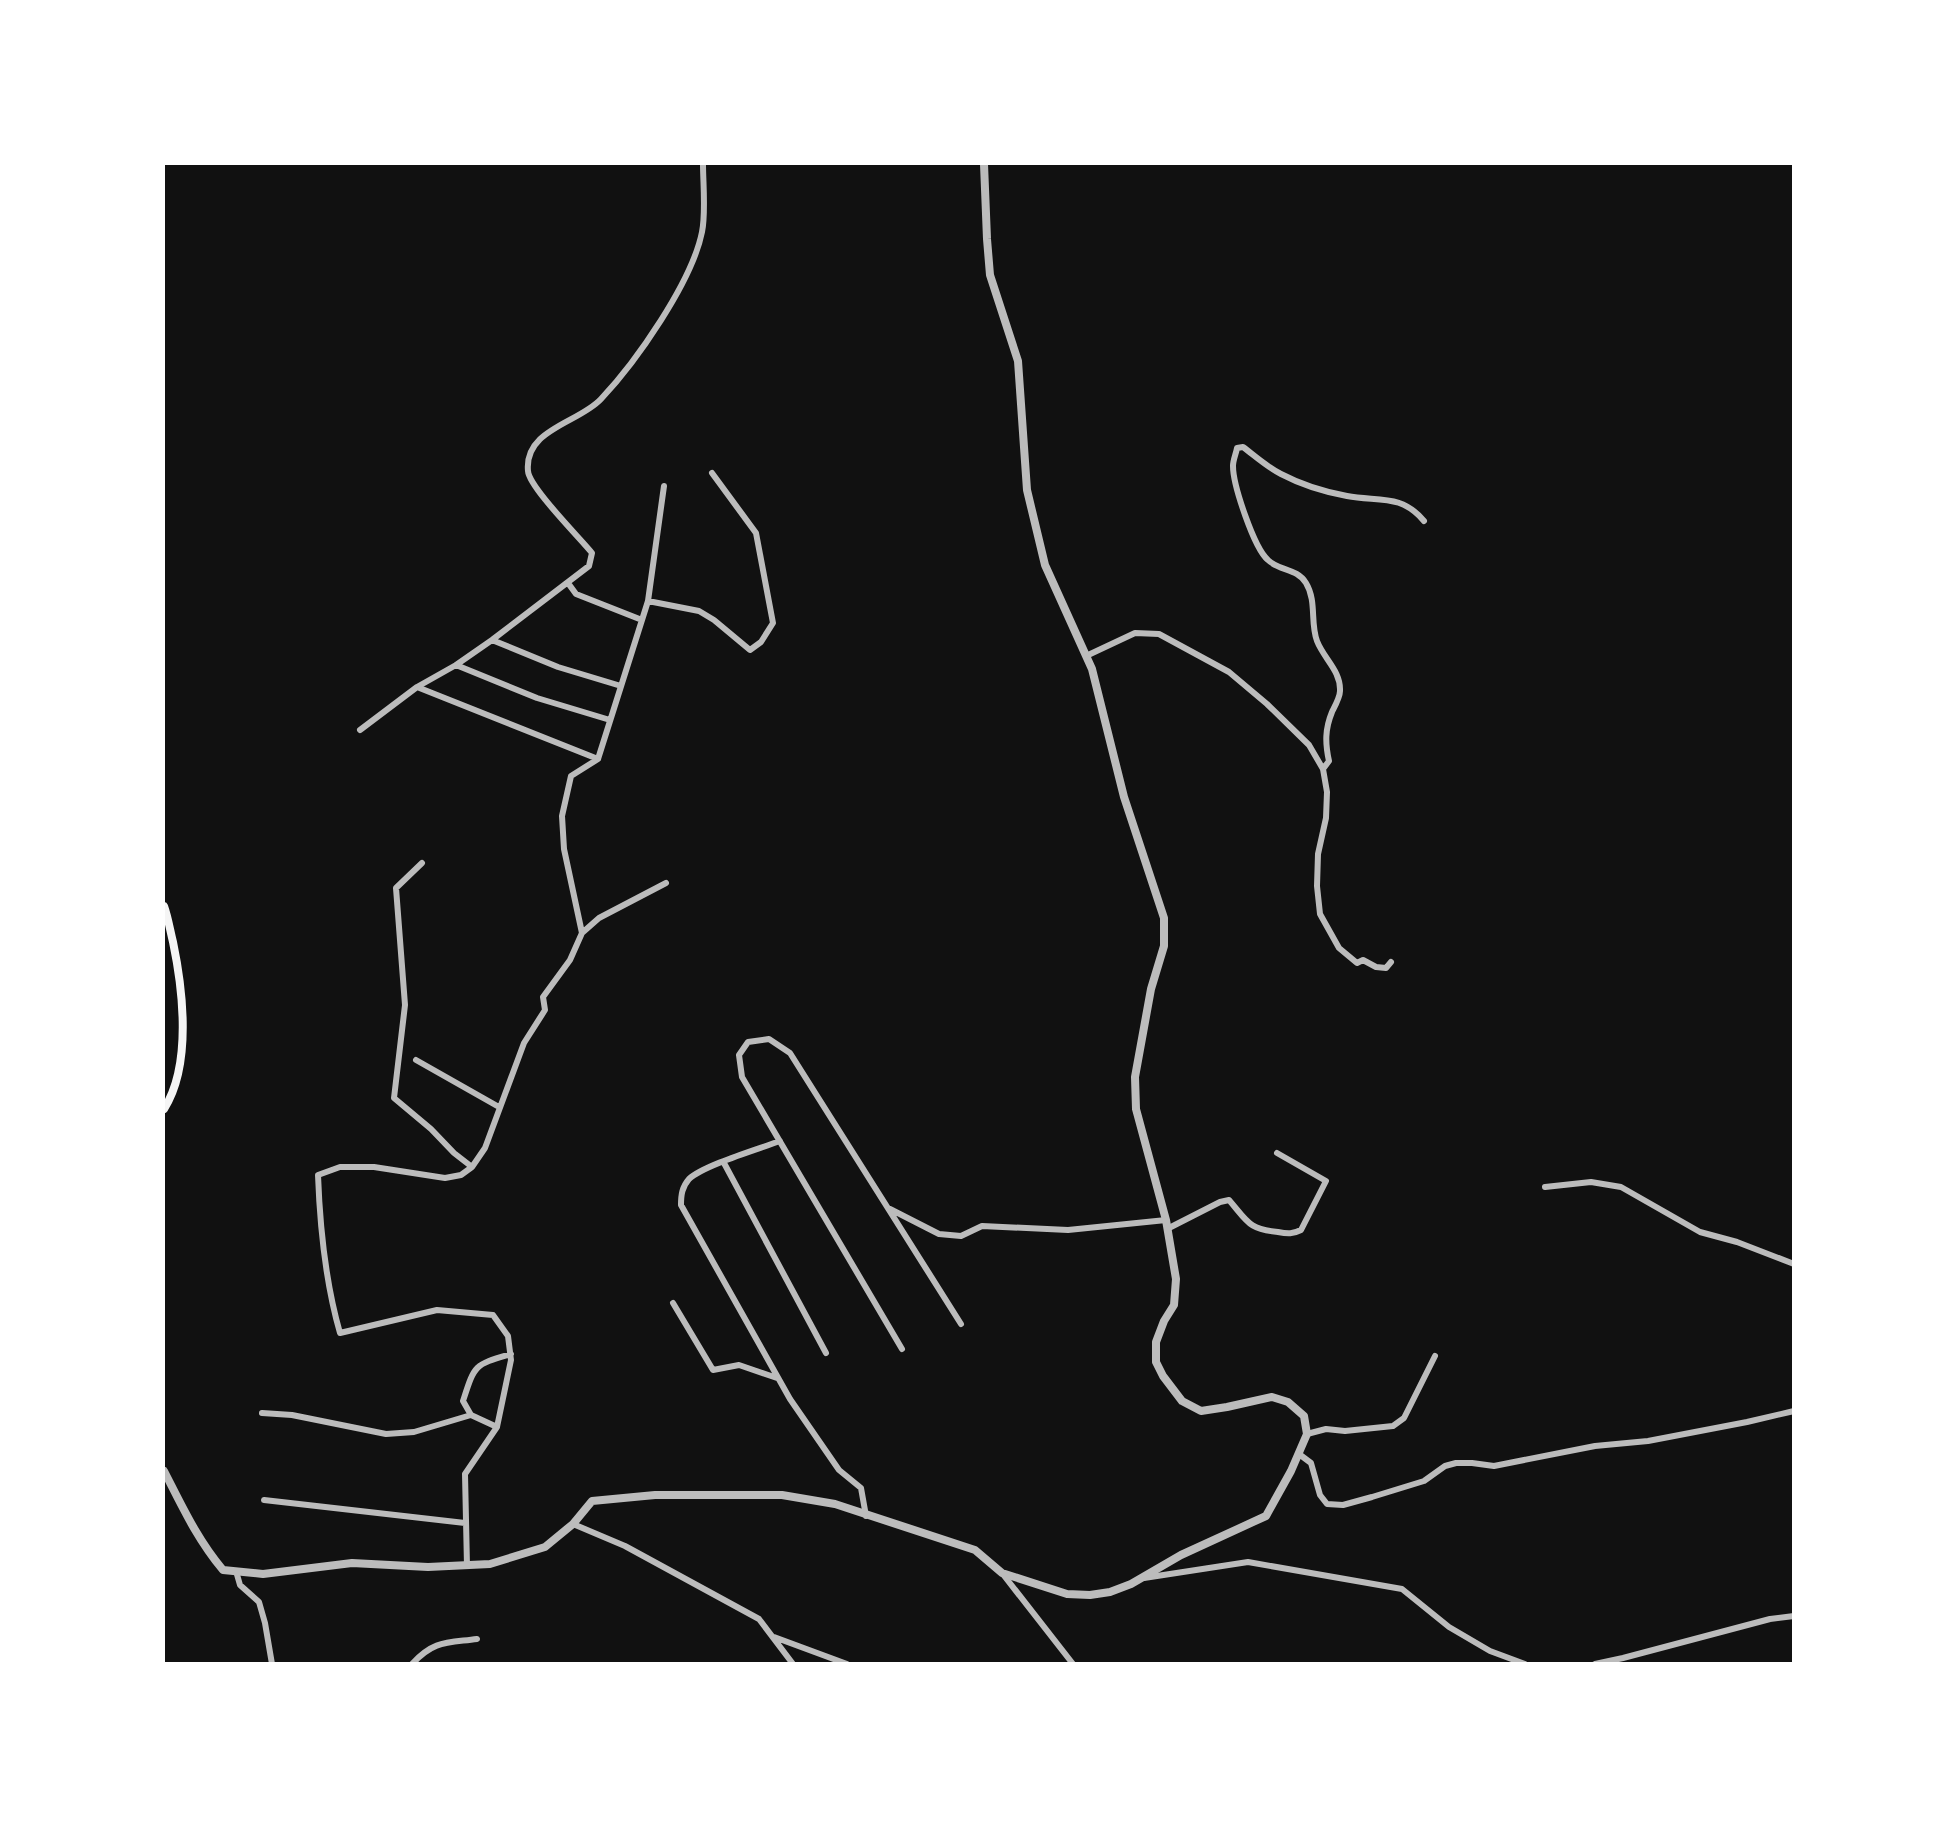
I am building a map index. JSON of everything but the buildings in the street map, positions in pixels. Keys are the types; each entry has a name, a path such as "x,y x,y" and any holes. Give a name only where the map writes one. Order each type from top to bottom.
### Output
{"main road":[{"path":"164,906 182,996 178,1073 173,1091 164,1109"}],"street":[{"path":"360,730 417,687 456,665 492,640 589,566 592,553 536,488 527,472 530,453 537,440 600,401 637,356 667,309 688,272 702,231 704,164"},
{"path":"984,164 990,275 1018,361 1027,490 1045,565 1092,669 1124,797 1164,918 1164,945 1148,1001 1135,1077 1136,1109 1167,1224 1176,1279 1174,1305 1164,1321 1156,1342 1156,1362 1163,1376 1182,1401 1201,1411 1272,1397 1288,1402 1304,1416 1307,1434 1296,1460"},
{"path":"1323,769 1329,761 1325,740 1329,720 1340,692 1338,675 1317,641 1313,604 1306,583 1295,572 1278,568 1266,559 1256,543 1244,513 1233,467 1237,448 1243,447 1281,474 1310,485 1348,496 1399,501 1424,521"},
{"path":"648,601 699,611 714,620 750,650 761,642 773,623 756,533 712,473"},
{"path":"582,933 564,849 562,816 572,776 598,759 648,601 664,486"},
{"path":"568,583 576,594 642,620"},
{"path":"1086,656 1134,633 1159,634 1229,672 1267,704 1309,745 1323,769 1327,792 1326,818 1318,854 1317,886 1320,914 1339,948 1357,963 1363,960 1376,967 1386,968 1390,962"},
{"path":"492,640 558,667 621,686"},
{"path":"456,665 537,698 610,720"},
{"path":"417,687 598,759"},
{"path":"422,863 396,888 405,1005 394,1098 472,1167"},
{"path":"467,1566 465,1474 497,1427 512,1360 508,1336 493,1315 437,1310 340,1333 330,1299 321,1232 318,1175 340,1167 374,1167 445,1178 461,1175 472,1167 485,1148 524,1043 545,1010 543,997 570,960 582,933 599,918 666,883"},
{"path":"902,1349 742,1077 739,1055 748,1042 769,1039 790,1053 890,1208 961,1324"},
{"path":"416,1060 499,1107"},
{"path":"780,1141 701,1171 689,1180 682,1190 681,1205 790,1399 839,1470 861,1488 867,1516"},
{"path":"890,1208 939,1234 961,1236 982,1226 1068,1230 1167,1224 1229,1200 1250,1225 1260,1230 1292,1234 1301,1230 1326,1180 1277,1153"},
{"path":"724,1163 826,1353"},
{"path":"1545,1187 1591,1182 1621,1187 1700,1232 1737,1242 1794,1264"},
{"path":"673,1303 713,1370 739,1365 778,1378"},
{"path":"497,1427 471,1415 464,1401 473,1371 482,1363 511,1354"},
{"path":"1307,1434 1326,1429 1345,1431 1393,1426 1404,1418 1435,1356"},
{"path":"1002,1574 1067,1594 1090,1595 1110,1592 1140,1579 1181,1555 1266,1516 1299,1454 1311,1463 1320,1495 1327,1504 1343,1505 1424,1481 1445,1466 1456,1463 1494,1466 1596,1446 1648,1441 1794,1411"},
{"path":"262,1413 292,1415 386,1434 414,1432 471,1415"},
{"path":"164,1471 186,1516 208,1552 223,1570 263,1574 352,1563 428,1567 490,1564 545,1547 573,1524 592,1501 655,1495 782,1495 835,1504 975,1550 1002,1574 1073,1664"},
{"path":"264,1500 465,1523"},
{"path":"573,1524 625,1546 759,1619 793,1664"},
{"path":"1140,1579 1248,1562 1402,1590 1449,1627 1490,1651 1525,1664"},
{"path":"236,1571 240,1585 259,1602 272,1664"},
{"path":"1595,1664 1770,1619 1794,1616"},
{"path":"773,1637 847,1664"},
{"path":"412,1664 432,1645 477,1640"}]}
